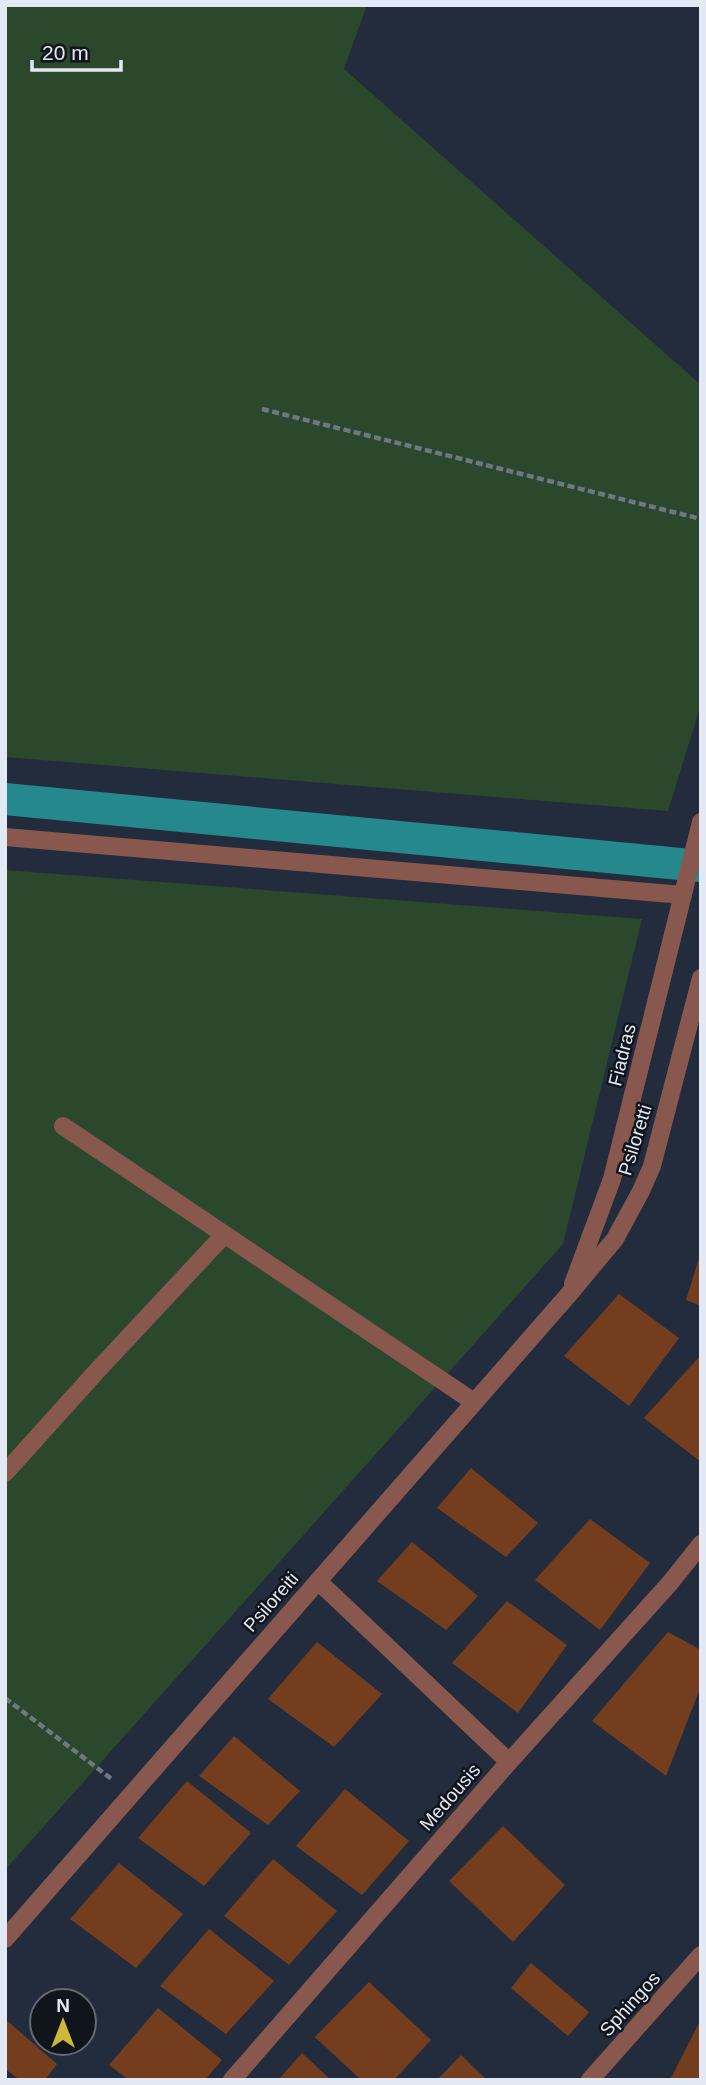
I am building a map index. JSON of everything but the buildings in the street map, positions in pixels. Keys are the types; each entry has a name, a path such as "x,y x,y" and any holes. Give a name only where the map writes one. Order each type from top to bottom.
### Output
{"street":[{"name":"Fiadras","path":"570,1293 612,1179 699,826"},
{"path":"5,837 685,887"},
{"name":"Psiloretti","path":"570,1293 615,1238 642,1191 652,1166 701,978"},
{"path":"63,1126 474,1402"},
{"path":"5,1473 225,1235"},
{"name":"Psiloreiti","path":"5,1939 570,1293"},
{"name":"Medousis","path":"232,2080 509,1762 670,1583 701,1544"},
{"path":"318,1581 509,1762"},
{"name":"Sphingos","path":"592,2079 701,1955"}],"path":[{"path":"262,409 701,519"},
{"path":"5,1698 131,1794"}],"green space":[{"path":"5,5 367,5 344,69 701,385 701,704 668,811 5,757"},
{"path":"5,870 642,919 563,1244 5,1870"}],"waterway":[{"path":"5,799 701,866"}]}
